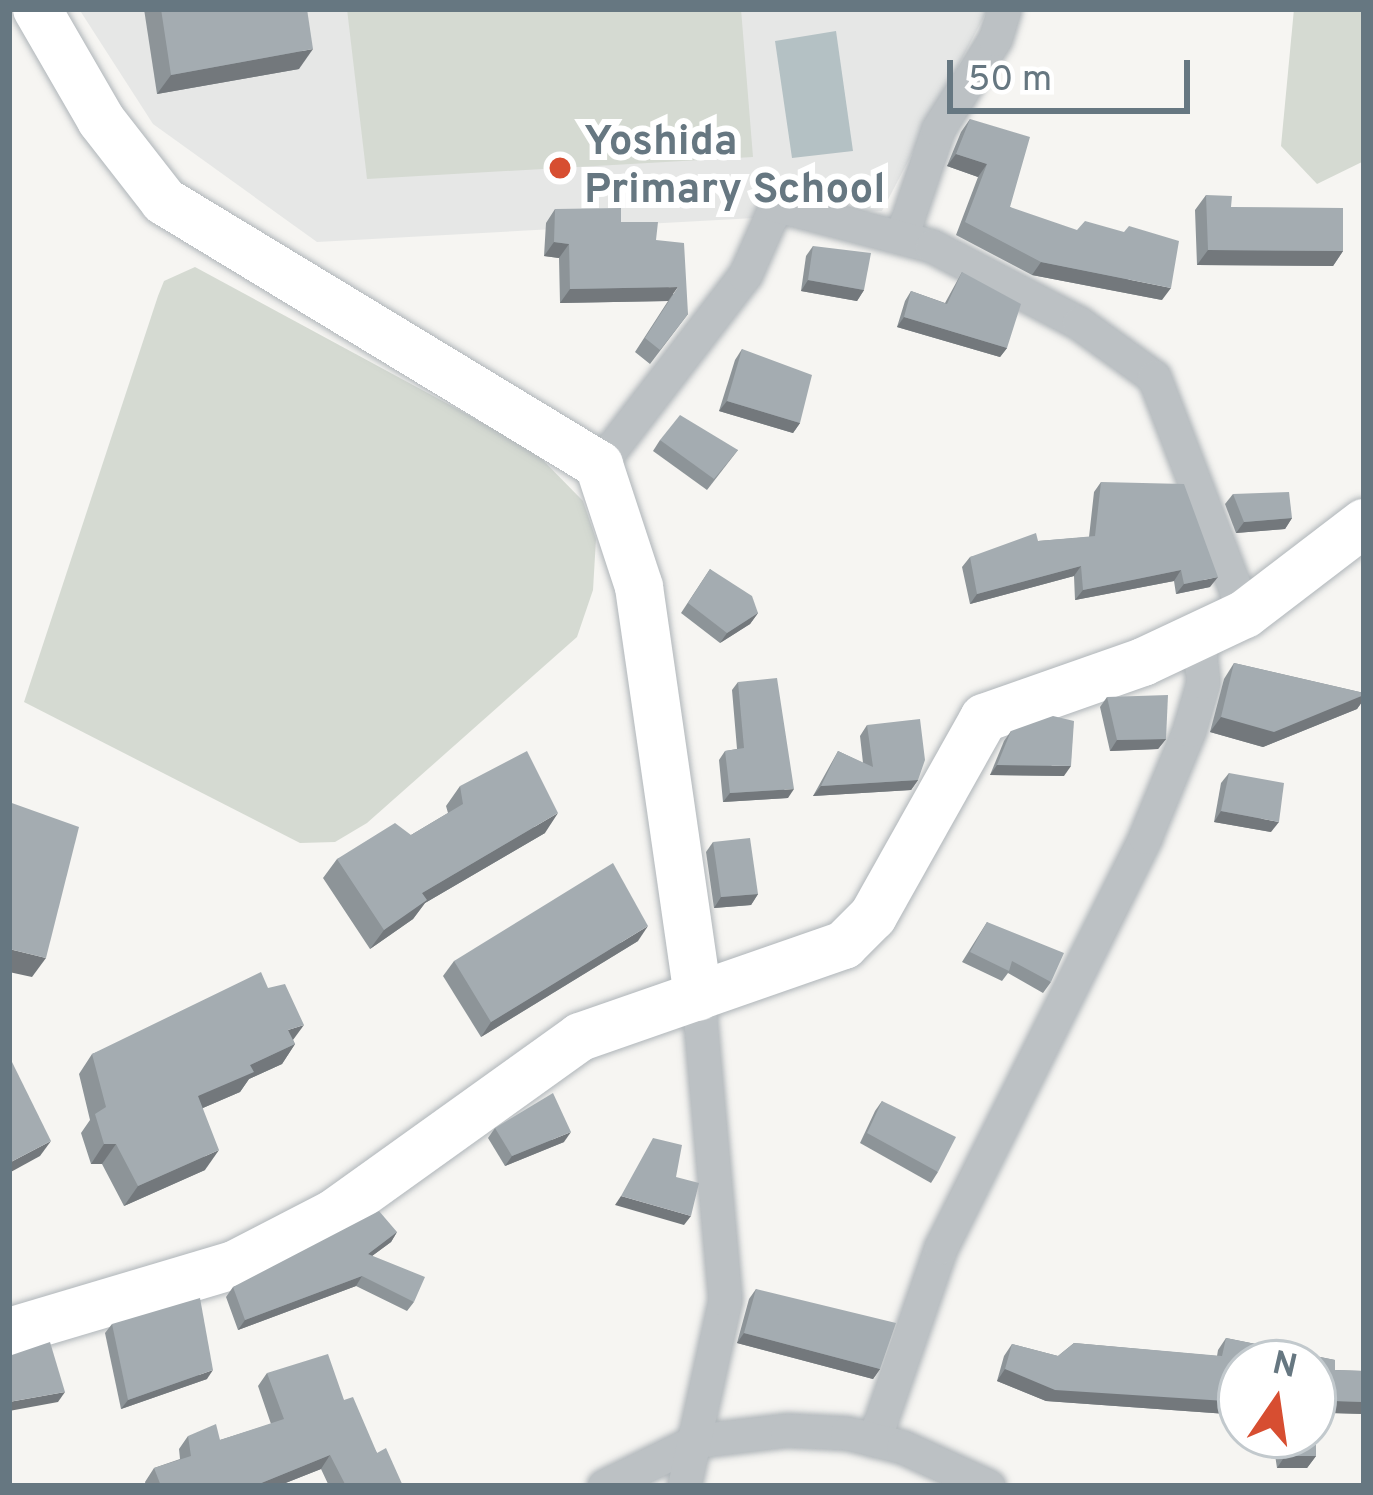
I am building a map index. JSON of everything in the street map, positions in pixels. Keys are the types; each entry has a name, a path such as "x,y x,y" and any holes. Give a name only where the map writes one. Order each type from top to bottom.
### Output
{"street":[{"path":"37,9 101,120 164,201 599,465 639,587 698,997 725,1299 684,1486"},
{"path":"902,235 938,130 995,39 1004,9"},
{"path":"599,465 745,275 776,205 902,235 1079,323 1154,377 1245,614"},
{"path":"9,1332 234,1265 333,1214 580,1036 644,1009 698,997 844,945 873,916 984,718 1245,614 1364,523"},
{"path":"874,1440 941,1247 1145,837 1189,730 1203,682 1198,636"},
{"path":"604,1486 696,1441 787,1430 874,1440 988,1486"}],"shaded area":[{"name":"Yoshida Primary School","path":"79,9 988,9 882,211 317,242 153,124"},
{"path":"347,9 741,9 753,157 367,179"},
{"path":"1294,9 1364,9 1364,161 1317,184 1281,146"},
{"path":"836,31 853,151 792,158 775,41"},
{"path":"195,267 533,450 583,501 596,539 593,590 577,637 367,823 335,842 300,843 24,702 158,296 164,281"}],"building":[{"path":"161,9 307,9 313,49 171,75"},
{"path":"970,119 1030,137 1010,207 1077,230 1085,221 1124,232 1129,226 1179,241 1171,288 1041,262 965,222 987,164 956,154"},
{"path":"1206,195 1232,196 1231,207 1343,208 1343,251 1208,250"},
{"path":"621,208 621,222 658,222 656,240 684,243 688,314 660,350 645,338 678,287 570,289 569,244 554,242 555,209"},
{"path":"813,246 871,253 864,290 808,280"},
{"path":"962,272 1021,304 1007,348 904,317 911,291 947,304"},
{"path":"742,349 812,375 800,423 727,401"},
{"path":"680,415 738,450 714,479 660,440"},
{"path":"1101,482 1184,484 1218,577 1184,584 1181,570 1083,590 1081,566 977,594 970,557 1036,533 1038,541 1095,536"},
{"path":"1289,492 1292,518 1244,522 1233,494"},
{"path":"710,569 752,596 758,613 727,633 688,603"},
{"path":"1234,663 1364,695 1274,732 1221,717"},
{"path":"777,678 794,789 730,793 725,751 744,748 738,682"},
{"path":"1168,695 1166,739 1117,740 1107,697"},
{"path":"1053,716 1074,721 1071,766 997,765 1011,731"},
{"path":"920,719 925,760 918,780 821,786 838,751 873,767 867,725"},
{"path":"527,751 558,813 422,893 427,900 384,930 337,859 395,823 411,835 463,804 460,786"},
{"path":"1229,773 1284,783 1279,822 1221,811"},
{"path":"9,802 79,827 46,958 9,949"},
{"path":"750,838 758,894 721,897 713,842"},
{"path":"613,863 648,926 491,1022 454,961"},
{"path":"987,922 1064,953 1051,982 1012,961 1009,971 970,952"},
{"path":"261,972 268,988 285,984 304,1025 288,1030 295,1044 250,1065 254,1072 198,1096 219,1150 138,1186 116,1144 104,1144 95,1114 106,1107 92,1054"},
{"path":"9,1063 51,1141 9,1163"},
{"path":"553,1093 571,1132 512,1156 495,1128"},
{"path":"882,1101 956,1137 938,1172 867,1133"},
{"path":"653,1138 682,1145 676,1177 699,1183 691,1216 621,1196"},
{"path":"379,1211 397,1232 368,1254 425,1277 414,1302 362,1276 245,1320 233,1287"},
{"path":"756,1289 896,1323 880,1369 744,1333"},
{"path":"200,1298 213,1370 128,1400 112,1324"},
{"path":"50,1342 65,1392 9,1402 9,1356"},
{"path":"1074,1343 1217,1356 1217,1400 1055,1390 1005,1369 1012,1344 1058,1356"},
{"path":"328,1354 344,1400 353,1397 377,1453 386,1448 403,1486 346,1486 330,1455 254,1486 161,1486 154,1468 191,1456 188,1436 216,1424 220,1440 284,1419 267,1373"},
{"path":"1337,1370 1364,1371 1364,1402 1337,1401"}],"place":[{"name":"Yoshida Primary School","path":"560,168"}]}
